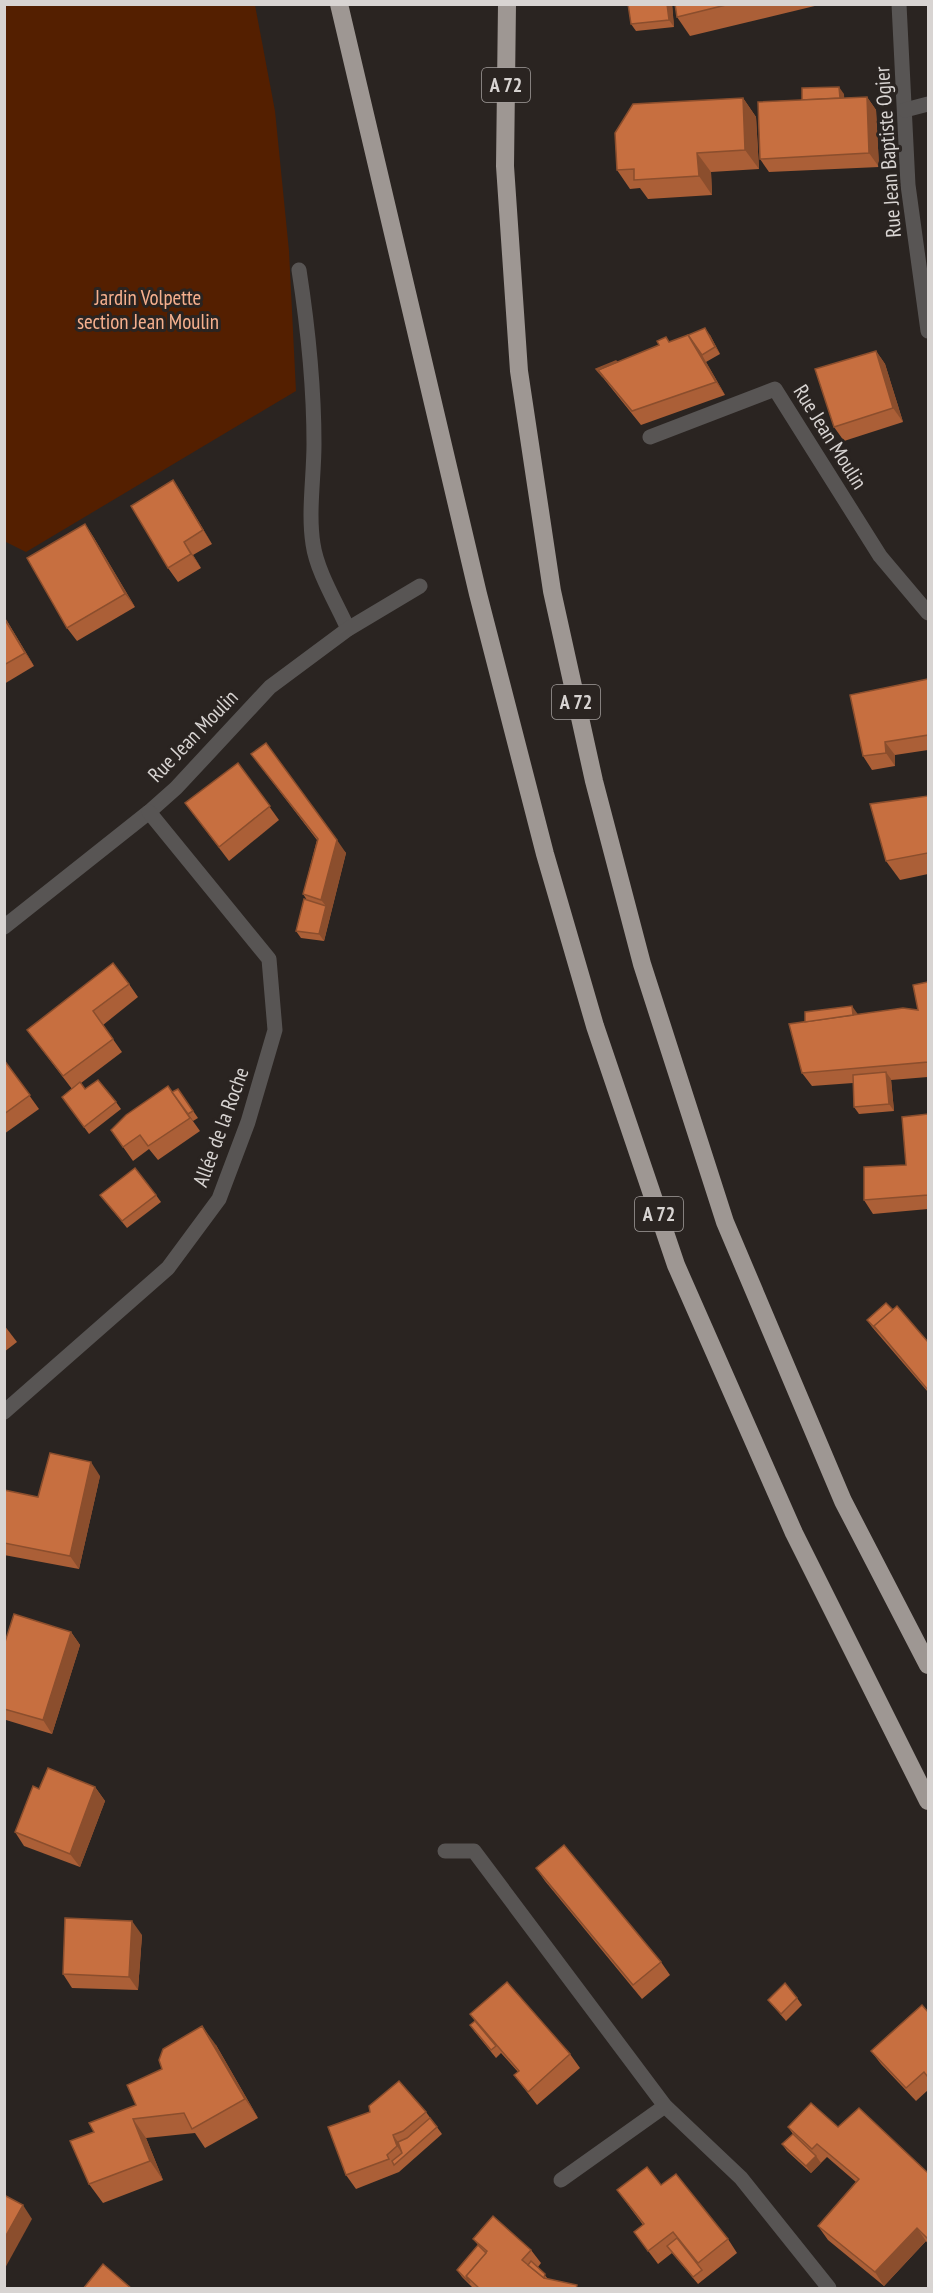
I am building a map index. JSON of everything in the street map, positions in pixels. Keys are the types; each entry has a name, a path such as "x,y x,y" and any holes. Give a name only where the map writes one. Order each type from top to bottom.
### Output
{"highway":[{"name":"A 72","path":"339,4 478,594 545,855 595,1026 676,1265 794,1533 928,1801"},
{"name":"A 72","path":"507,4 505,166 519,371 552,591 594,781 642,964 725,1222 843,1500 928,1665"}],"street":[{"name":"Rue Jean Baptiste Ogier","path":"899,4 908,185 928,331"},
{"path":"905,110 928,104"},
{"path":"298,270 309,331 312,371 313,545 348,629"},
{"name":"Rue Jean Moulin","path":"650,437 776,389 880,556 928,613"},
{"name":"Rue Jean Moulin","path":"4,927 176,788 270,687 348,629 420,586"},
{"name":"Allée de la Roche","path":"4,1412 168,1268 219,1199 248,1122 275,1030 269,958 149,812"},
{"path":"445,1851 474,1851 665,2106 741,2178 829,2289"},
{"path":"561,2180 665,2106"}],"green space":[{"name":"Jardin Volpette section Jean Moulin","path":"4,5 255,5 275,111 289,251 296,391 26,552 4,541"}],"building":[{"path":"628,4 667,4 669,20 631,24"},
{"path":"675,4 730,4 677,17"},
{"path":"839,87 840,98 802,100 802,88"},
{"path":"867,97 869,153 760,159 758,102"},
{"path":"743,98 745,150 697,153 699,176 634,180 634,169 617,170 615,133 633,104"},
{"path":"705,328 715,347 702,355 688,335"},
{"path":"688,335 716,382 632,411 598,370 659,345 657,341 666,337 669,342"},
{"path":"876,351 893,408 834,427 815,369"},
{"path":"616,361 598,370 603,377 596,369"},
{"path":"173,480 203,530 184,542 191,554 168,568 131,506"},
{"path":"85,524 125,594 67,628 27,558"},
{"path":"4,618 25,653 4,665"},
{"path":"928,679 928,735 885,742 886,753 863,756 850,695"},
{"path":"266,743 337,840 321,900 303,894 318,839 251,754"},
{"path":"238,763 270,806 219,847 185,803"},
{"path":"928,796 928,853 886,861 870,804"},
{"path":"304,899 326,906 319,934 296,931"},
{"path":"113,963 129,984 93,1011 113,1039 63,1076 27,1030"},
{"path":"928,982 928,1062 802,1073 789,1024 903,1008 918,1010 913,985"},
{"path":"852,1006 853,1015 805,1022 805,1012"},
{"path":"4,1060 30,1095 4,1114"},
{"path":"886,1072 889,1104 854,1107 853,1075"},
{"path":"98,1080 116,1102 84,1127 62,1097 80,1082 85,1089"},
{"path":"168,1086 190,1118 148,1146 140,1135 123,1147 111,1130 126,1115"},
{"path":"178,1089 193,1111 188,1114 172,1092"},
{"path":"928,1114 928,1195 864,1200 864,1167 906,1165 902,1117"},
{"path":"135,1168 156,1195 122,1221 100,1195"},
{"path":"886,1303 893,1310 874,1326 879,1332 867,1320"},
{"path":"897,1306 928,1342 928,1390 874,1326"},
{"path":"50,1453 91,1462 70,1556 4,1543 4,1490 38,1497"},
{"path":"14,1614 71,1632 43,1720 4,1709 4,1645"},
{"path":"48,1768 95,1787 70,1854 15,1832 33,1786 39,1789"},
{"path":"564,1845 661,1962 633,1985 536,1868"},
{"path":"65,1918 132,1921 129,1977 63,1974"},
{"path":"507,1982 570,2054 528,2092 514,2075 519,2071 470,2014"},
{"path":"785,1983 797,1998 781,2014 768,2000"},
{"path":"922,2005 928,2012 928,2077 924,2072 906,2088 871,2051"},
{"path":"475,2021 496,2046 491,2050 470,2025"},
{"path":"202,2026 245,2099 192,2129 184,2113 133,2119 150,2161 89,2184 70,2141 94,2132 89,2123 136,2105 127,2085 162,2069 159,2060 163,2049"},
{"path":"399,2081 426,2112 403,2131 393,2135 397,2146 387,2155 389,2159 346,2175 328,2127 370,2112 369,2106"},
{"path":"811,2103 838,2127 859,2108 928,2173 928,2239 917,2228 875,2272 818,2226 859,2179 817,2144 812,2149 788,2127"},
{"path":"430,2118 437,2127 394,2165 392,2161 402,2153 398,2142 407,2138"},
{"path":"793,2134 816,2156 806,2166 782,2144"},
{"path":"647,2167 661,2185 676,2174 728,2239 698,2263 673,2232 648,2251 634,2232 644,2224 617,2190"},
{"path":"4,2195 23,2205 4,2239"},
{"path":"493,2216 531,2250 522,2260 544,2278 577,2285 576,2289 480,2289 466,2276 487,2251 473,2239"},
{"path":"677,2238 702,2270 693,2277 667,2246"},
{"path":"478,2245 486,2253 466,2276 470,2283 457,2270"},
{"path":"531,2261 545,2274 544,2278 528,2265"},
{"path":"103,2264 132,2289 83,2289"}]}
